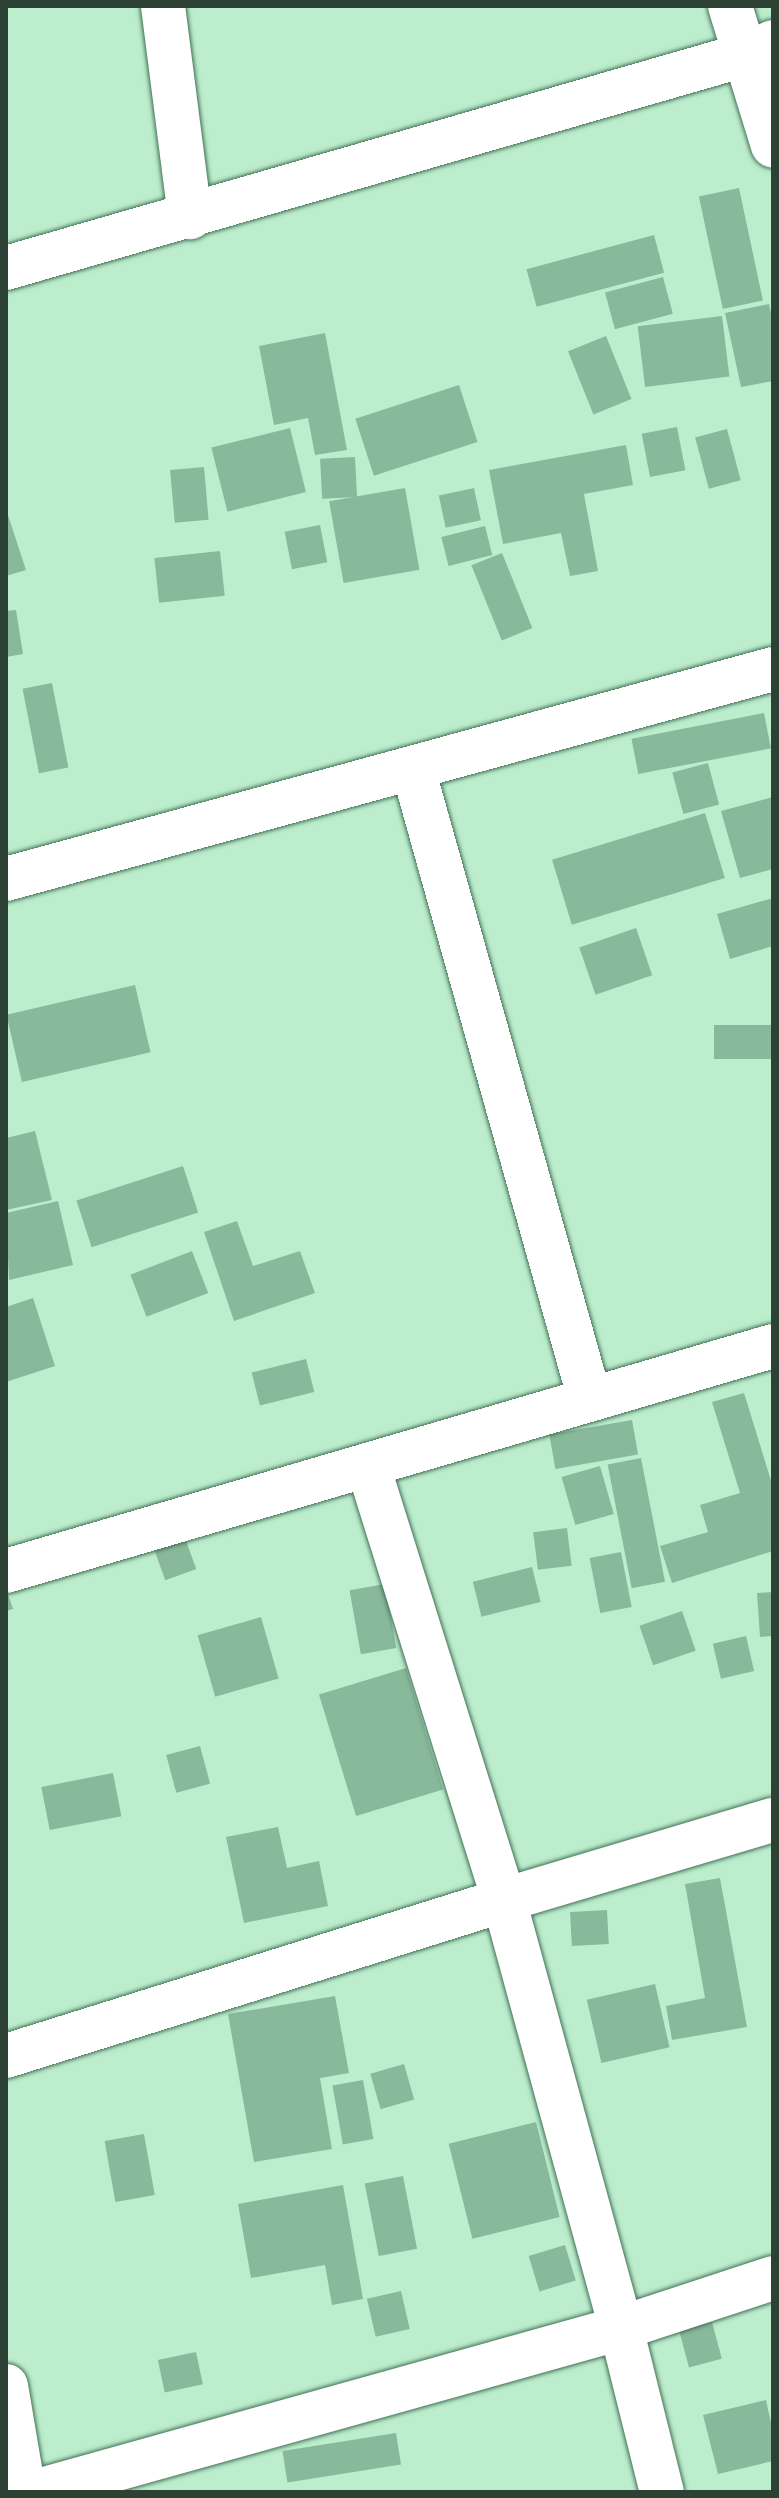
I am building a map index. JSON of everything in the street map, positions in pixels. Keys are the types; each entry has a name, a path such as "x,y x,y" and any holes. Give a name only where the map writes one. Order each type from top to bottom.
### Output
{"street":[{"path":"163,6 190,217"},
{"path":"730,6 759,48 773,146"},
{"path":"6,268 190,217 759,48"},
{"path":"6,879 773,669"},
{"path":"413,769 590,1400"},
{"path":"6,1571 773,1346"},
{"path":"368,1466 504,1900 621,2328 662,2492"},
{"path":"6,2056 504,1900 773,1820"},
{"path":"34,2492 621,2328 773,2278"},
{"path":"7,2399 24,2492"}],"building":[{"path":"739,188 763,300 723,309 699,197"},
{"path":"654,235 664,273 537,307 526,269"},
{"path":"663,277 673,314 615,329 605,293"},
{"path":"769,304 773,323 773,381 741,387 725,313"},
{"path":"722,316 729,377 645,387 638,326"},
{"path":"325,333 347,450 315,455 308,418 274,425 259,346"},
{"path":"606,336 631,399 593,414 568,351"},
{"path":"459,385 478,442 374,476 355,419"},
{"path":"677,427 685,470 650,477 642,434"},
{"path":"290,428 306,492 227,512 211,448"},
{"path":"727,429 741,480 709,489 695,438"},
{"path":"626,445 633,485 584,494 598,571 570,576 561,533 503,544 489,470"},
{"path":"355,457 357,497 322,499 320,459"},
{"path":"204,467 209,520 175,523 170,470"},
{"path":"405,488 419,570 344,583 329,501"},
{"path":"474,488 481,520 446,528 439,495"},
{"path":"6,509 26,570 6,576"},
{"path":"320,525 327,562 292,569 285,532"},
{"path":"485,526 492,555 449,566 441,537"},
{"path":"220,551 225,596 159,603 154,558"},
{"path":"502,553 532,628 502,640 471,565"},
{"path":"16,610 23,654 6,657 6,611"},
{"path":"52,683 68,767 39,773 23,689"},
{"path":"764,713 771,748 638,774 631,739"},
{"path":"708,763 719,805 683,814 672,773"},
{"path":"773,797 773,869 740,878 721,811"},
{"path":"705,813 725,878 572,925 552,860"},
{"path":"773,898 773,946 730,959 717,914"},
{"path":"636,928 652,975 596,995 579,948"},
{"path":"135,985 151,1052 22,1082 6,1015"},
{"path":"714,1025 773,1025 773,1059 714,1059"},
{"path":"35,1131 52,1200 6,1210 6,1138"},
{"path":"183,1166 198,1213 92,1247 76,1201"},
{"path":"58,1201 73,1265 9,1280 6,1213"},
{"path":"237,1221 253,1266 300,1251 315,1293 234,1321 204,1232"},
{"path":"192,1251 208,1293 147,1317 130,1275"},
{"path":"33,1298 55,1366 6,1382 6,1307"},
{"path":"306,1359 314,1392 260,1406 252,1373"},
{"path":"744,1393 773,1487 773,1551 672,1583 660,1546 708,1532 700,1505 740,1493 712,1402"},
{"path":"632,1420 638,1454 555,1469 549,1435"},
{"path":"641,1458 665,1582 632,1588 608,1464"},
{"path":"600,1466 614,1514 575,1525 562,1477"},
{"path":"567,1528 572,1566 538,1570 533,1532"},
{"path":"185,1538 196,1569 165,1580 154,1549"},
{"path":"621,1552 632,1607 600,1613 590,1558"},
{"path":"532,1567 541,1602 482,1617 473,1582"},
{"path":"385,1584 396,1648 361,1654 350,1590"},
{"path":"6,1588 13,1609 6,1611"},
{"path":"773,1592 773,1636 760,1637 757,1593"},
{"path":"682,1611 696,1651 653,1665 639,1626"},
{"path":"261,1617 279,1679 215,1697 198,1635"},
{"path":"746,1636 754,1671 721,1679 713,1644"},
{"path":"406,1668 443,1789 356,1816 319,1695"},
{"path":"200,1746 210,1784 176,1793 166,1755"},
{"path":"113,1773 121,1816 50,1830 41,1787"},
{"path":"278,1827 287,1868 319,1861 328,1906 244,1923 226,1837"},
{"path":"720,1878 747,2027 672,2040 666,2006 705,1998 685,1884"},
{"path":"607,1910 609,1944 572,1946 570,1912"},
{"path":"655,1984 670,2047 601,2063 587,2000"},
{"path":"335,1996 349,2073 320,2078 332,2149 254,2162 228,2014"},
{"path":"404,2064 414,2100 381,2109 370,2074"},
{"path":"363,2080 373,2139 343,2144 332,2085"},
{"path":"536,2122 560,2217 472,2239 449,2144"},
{"path":"144,2134 155,2195 115,2202 105,2141"},
{"path":"403,2176 417,2249 379,2256 365,2183"},
{"path":"343,2185 363,2299 332,2305 325,2265 251,2278 238,2204"},
{"path":"565,2245 576,2280 539,2291 529,2256"},
{"path":"401,2291 410,2329 376,2337 367,2299"},
{"path":"712,2322 722,2359 689,2368 679,2331"},
{"path":"196,2352 203,2384 165,2392 158,2360"},
{"path":"766,2400 773,2432 773,2461 718,2474 703,2415"},
{"path":"396,2433 401,2465 287,2483 282,2451"}]}
